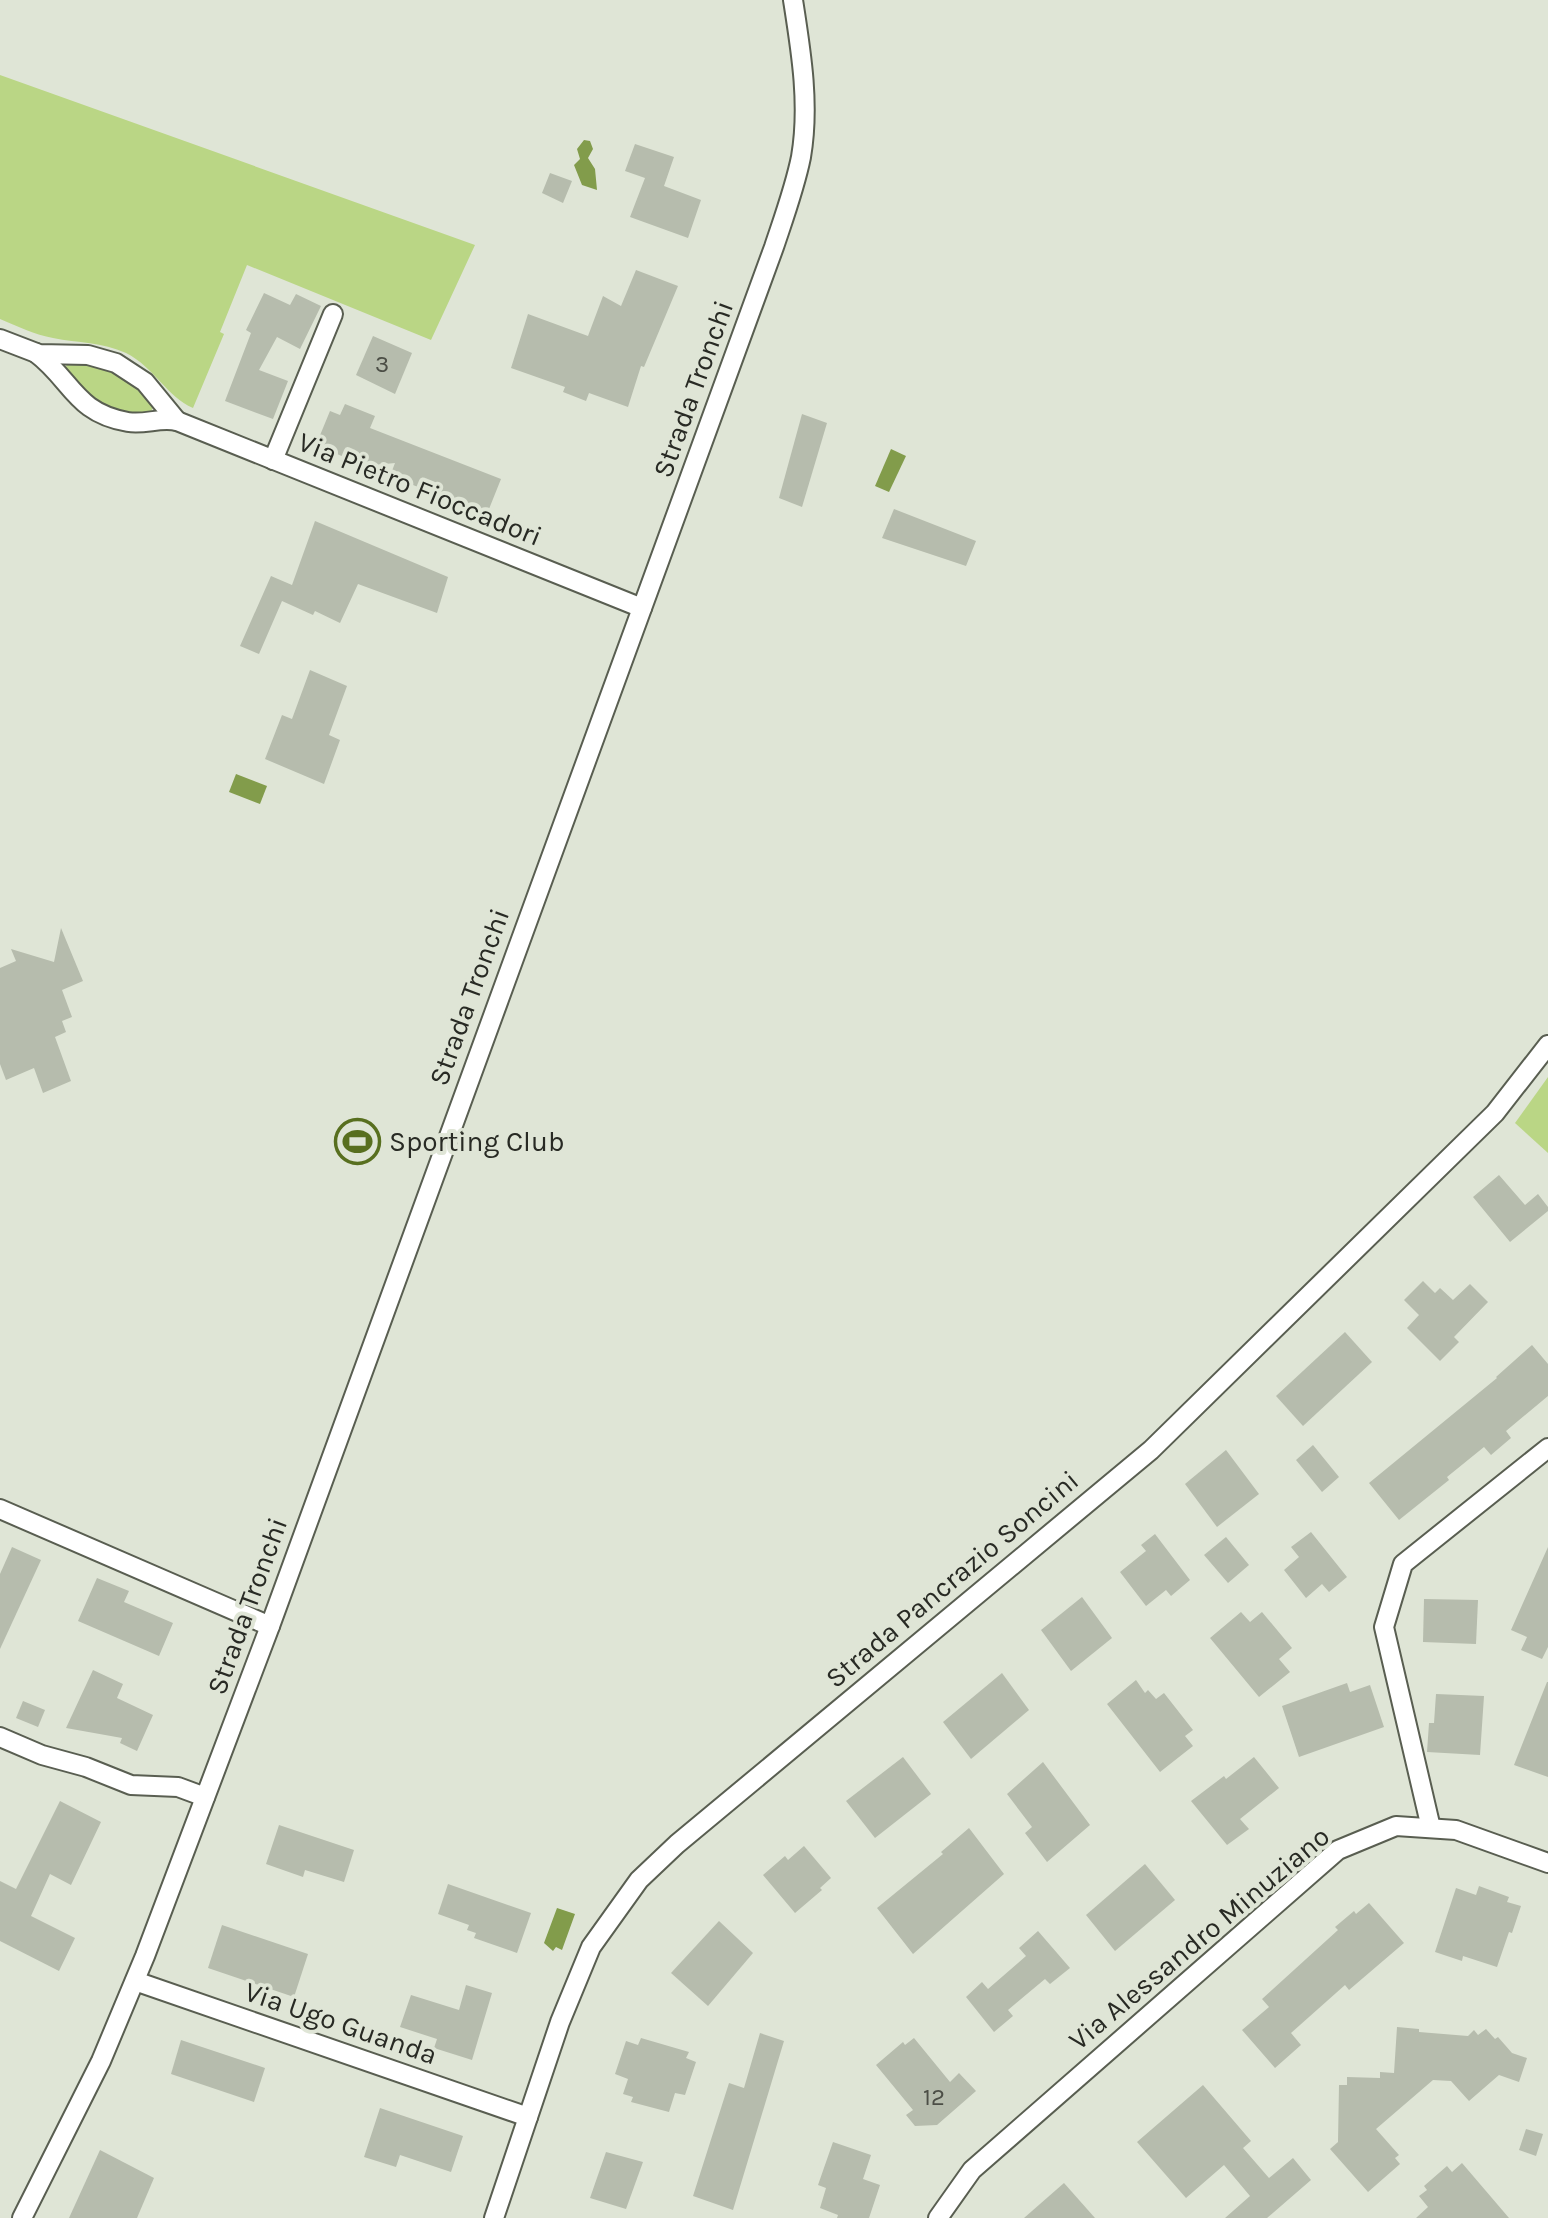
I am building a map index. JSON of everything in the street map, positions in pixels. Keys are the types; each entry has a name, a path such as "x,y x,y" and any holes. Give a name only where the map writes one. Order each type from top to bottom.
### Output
{"street":[{"name":"Strada Tronchi","path":"22,2218 101,2061 135,1981 270,1626 774,247 795,181 804,127 802,57 793,0"},
{"path":"273,460 333,314"},
{"name":"Via Pietro Fioccadori","path":"0,339 36,353 88,355 116,363 145,382 177,421"},
{"name":"Via Pietro Fioccadori","path":"36,353 78,400 103,415 133,423 177,421 642,608"},
{"name":"Strada Pancrazio Soncini","path":"494,2218 560,2022 585,1959 606,1924 639,1880 677,1844 1151,1450 1495,1113 1548,1045"},
{"path":"1431,1828 1384,1627 1403,1564 1548,1448"},
{"path":"0,1509 270,1626"},
{"path":"0,1737 42,1755 94,1769 125,1784 145,1788 171,1786 205,1797"},
{"name":"Via Alessandro Minuziano","path":"938,2218 972,2170 1338,1850 1396,1826 1431,1828 1456,1830 1548,1863"},
{"name":"Via Ugo Guanda","path":"135,1981 528,2117"}],"shaded area":[{"path":"0,75 475,245 431,340 247,265 220,332 224,334 193,408 126,353 99,345 46,337 0,319"},
{"path":"584,140 590,141 593,149 588,158 595,169 597,190 582,185 574,165 580,159 577,149"},
{"path":"75,360 129,379 147,394 154,405 150,414 122,413 92,399 65,371 67,363"},
{"path":"891,449 906,456 889,492 875,486"},
{"path":"236,774 267,786 260,804 229,792"},
{"path":"1548,1077 1548,1153 1515,1123"},
{"path":"557,1908 575,1914 562,1950 556,1947 553,1951 544,1943"}],"building":[{"path":"635,144 674,157 664,186 701,200 688,238 630,217 645,178 625,171"},
{"path":"550,173 572,181 563,203 542,193"},
{"path":"636,270 678,286 644,367 641,366 628,407 589,393 586,401 563,392 565,387 511,368 528,314 588,336 603,296 621,306"},
{"path":"264,293 290,305 296,294 321,306 300,349 277,337 259,370 288,381 273,419 225,401 251,333 246,330"},
{"path":"373,336 412,353 395,394 356,375"},
{"path":"345,404 375,416 370,428 501,479 487,514 390,476 395,463 365,466 316,445 330,411 340,415"},
{"path":"802,414 827,423 802,507 779,498"},
{"path":"894,509 976,541 966,566 882,538"},
{"path":"315,521 448,577 437,613 358,584 340,623 282,601 259,654 240,646 271,576 292,585"},
{"path":"310,670 347,686 329,735 340,740 324,784 265,759 282,715 292,719"},
{"path":"61,928 83,981 62,990 72,1017 62,1021 66,1032 55,1037 71,1081 43,1093 34,1068 6,1080 0,1064 0,968 16,961 11,949 54,962"},
{"path":"1499,1175 1525,1205 1538,1194 1548,1207 1548,1211 1510,1242 1473,1197"},
{"path":"1423,1281 1435,1293 1440,1288 1453,1300 1470,1284 1488,1302 1454,1337 1459,1342 1440,1361 1407,1328 1419,1315 1404,1300"},
{"path":"1345,1332 1372,1362 1303,1426 1276,1396"},
{"path":"1532,1345 1548,1364 1548,1396 1506,1431 1511,1438 1491,1455 1484,1447 1399,1520 1369,1483 1497,1378"},
{"path":"1313,1445 1339,1477 1322,1492 1296,1460"},
{"path":"1226,1450 1259,1494 1217,1527 1185,1484"},
{"path":"1311,1532 1347,1577 1329,1592 1322,1584 1306,1598 1284,1570 1299,1557 1291,1547"},
{"path":"1155,1534 1190,1580 1171,1596 1166,1590 1146,1606 1120,1572 1146,1551 1141,1545"},
{"path":"1226,1537 1249,1565 1228,1583 1204,1555"},
{"path":"12,1547 41,1560 0,1649 0,1574"},
{"path":"1548,1547 1548,1647 1542,1659 1521,1650 1527,1637 1511,1630"},
{"path":"97,1578 129,1591 124,1602 173,1623 159,1656 78,1621"},
{"path":"1082,1597 1112,1638 1071,1671 1041,1630"},
{"path":"1424,1599 1478,1600 1476,1644 1423,1642"},
{"path":"1241,1612 1250,1622 1262,1612 1292,1648 1279,1659 1290,1672 1259,1697 1210,1638"},
{"path":"93,1670 123,1684 117,1698 153,1715 137,1751 120,1743 122,1738 66,1728"},
{"path":"1002,1673 1029,1710 971,1759 943,1722"},
{"path":"1136,1680 1145,1693 1148,1690 1156,1699 1164,1693 1193,1730 1185,1736 1193,1746 1160,1772 1107,1704"},
{"path":"1548,1682 1548,1777 1514,1765"},
{"path":"1347,1683 1350,1692 1370,1685 1384,1727 1299,1757 1282,1706"},
{"path":"1436,1694 1484,1696 1480,1755 1427,1752 1429,1723 1434,1723"},
{"path":"23,1701 45,1710 38,1727 16,1718"},
{"path":"903,1757 931,1794 875,1838 846,1801"},
{"path":"1254,1757 1279,1788 1240,1819 1249,1829 1227,1845 1191,1801"},
{"path":"1043,1762 1090,1825 1047,1862 1025,1833 1032,1827 1007,1794"},
{"path":"60,1801 101,1822 71,1885 50,1874 31,1916 75,1938 59,1971 0,1941 0,1881 16,1889"},
{"path":"279,1825 354,1850 344,1882 305,1870 303,1877 266,1864"},
{"path":"969,1828 1004,1874 913,1954 877,1908 943,1854 941,1852"},
{"path":"804,1846 831,1878 795,1913 763,1875 785,1856 788,1860"},
{"path":"1145,1864 1175,1900 1115,1951 1086,1915"},
{"path":"448,1884 531,1913 517,1953 474,1938 476,1933 467,1930 469,1925 438,1914"},
{"path":"1479,1886 1509,1897 1507,1902 1521,1906 1497,1967 1463,1956 1462,1961 1435,1952 1456,1888 1476,1895"},
{"path":"1369,1903 1404,1943 1349,1990 1345,1985 1291,2033 1301,2045 1275,2068 1242,2030 1269,2007 1262,1999 1338,1930 1335,1927"},
{"path":"719,1921 753,1953 708,2006 671,1973"},
{"path":"222,1925 308,1954 294,1997 208,1968"},
{"path":"1038,1931 1070,1968 1050,1984 1045,1979 1008,2010 1013,2016 994,2032 966,1997 982,1982 988,1989 1026,1956 1019,1948"},
{"path":"466,1985 492,1993 472,2060 434,2048 437,2039 400,2027 411,1995 459,2010"},
{"path":"1397,2027 1468,2036 1474,2030 1478,2035 1486,2029 1512,2053 1527,2058 1519,2082 1499,2075 1469,2101 1451,2081 1433,2080 1376,2129 1399,2155 1395,2158 1400,2164 1368,2192 1330,2149 1338,2142 1339,2085 1347,2085 1347,2077 1380,2078 1380,2072 1394,2073"},
{"path":"760,2033 784,2041 733,2210 693,2196 729,2083 744,2088"},
{"path":"641,2038 689,2052 686,2058 696,2062 685,2095 675,2093 669,2112 631,2102 633,2097 623,2094 628,2079 615,2074 626,2041 638,2045"},
{"path":"914,2038 950,2082 959,2073 976,2091 937,2125 915,2126 906,2115 913,2110 876,2065 903,2042 905,2045"},
{"path":"181,2040 265,2068 254,2102 171,2074"},
{"path":"1203,2085 1251,2141 1243,2148 1269,2178 1293,2158 1311,2180 1267,2218 1225,2218 1250,2196 1224,2165 1186,2198 1137,2142"},
{"path":"380,2108 463,2136 451,2172 400,2155 396,2167 364,2157"},
{"path":"1526,2129 1543,2134 1536,2156 1519,2150"},
{"path":"833,2142 871,2155 863,2179 880,2185 869,2218 837,2218 838,2215 820,2208 826,2188 818,2185"},
{"path":"100,2150 154,2178 137,2218 69,2218"},
{"path":"606,2152 643,2162 626,2209 590,2198"},
{"path":"1462,2163 1509,2218 1416,2218 1428,2207 1419,2196 1427,2190 1424,2186 1447,2166 1452,2172"},
{"path":"1064,2183 1095,2218 1024,2218"}],"place":[{"name":"Sporting Club","path":"358,1141"}]}
